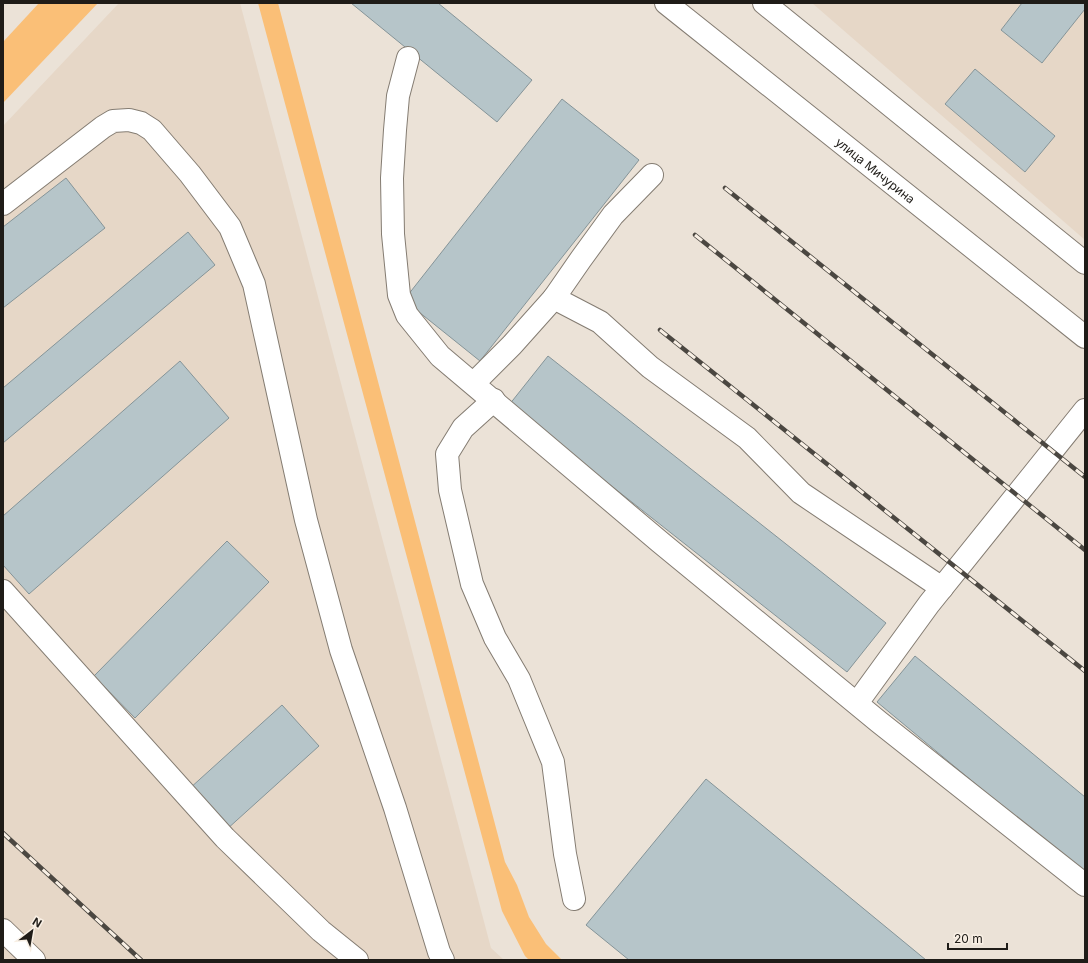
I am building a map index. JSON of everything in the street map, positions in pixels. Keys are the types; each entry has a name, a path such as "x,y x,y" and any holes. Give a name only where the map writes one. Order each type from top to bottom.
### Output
{"main road":[{"name":"улица Мичурина","path":"666,3 1085,337"},
{"path":"764,3 1085,263"},
{"path":"408,58 398,96 394,130 392,178 393,234 399,295 407,315 440,356 474,383 660,542 857,703 1085,885"},
{"path":"3,204 103,127 114,121 129,120 141,123 152,130 190,174 230,227 254,284 306,520 342,650 395,808 439,952 443,960"},
{"path":"474,383 512,346 554,298 580,259 613,215 652,176"},
{"path":"554,298 600,322 650,367 747,438 801,493 942,588"},
{"path":"494,400 463,428 447,454 450,490 472,584 495,638 519,679 553,762 565,854 574,899"},
{"path":"857,703 942,588 1085,410"},
{"path":"3,591 225,838 321,931 357,960"},
{"path":"3,930 34,960"}],"shaded area":[{"path":"39,3 98,3 3,103 3,42"},
{"path":"119,3 240,3 491,948 504,960 3,960 3,126"},
{"path":"258,3 278,3 505,862 517,885 529,917 546,944 562,960 529,960 525,956 502,911"},
{"path":"812,3 1085,3 1085,240"}],"building":[{"path":"351,3 438,3 532,80 497,122"},
{"path":"1022,3 1085,3 1085,9 1042,63 1001,30"},
{"path":"975,69 1055,136 1025,172 945,104"},
{"path":"562,99 639,160 480,361 404,300"},
{"path":"66,178 105,228 3,308 3,227"},
{"path":"188,232 215,265 3,443 3,388"},
{"path":"548,356 886,623 847,672 509,405"},
{"path":"180,361 229,418 29,594 3,565 3,516"},
{"path":"227,541 269,582 135,718 94,676"},
{"path":"915,656 1085,797 1085,875 877,702"},
{"path":"282,705 319,746 226,830 189,789"},
{"path":"706,779 926,960 629,960 586,925"}],"railway":[{"path":"725,188 1085,477"},
{"path":"695,235 1085,550"},
{"path":"660,330 1085,671"},
{"path":"3,833 141,960"}]}
